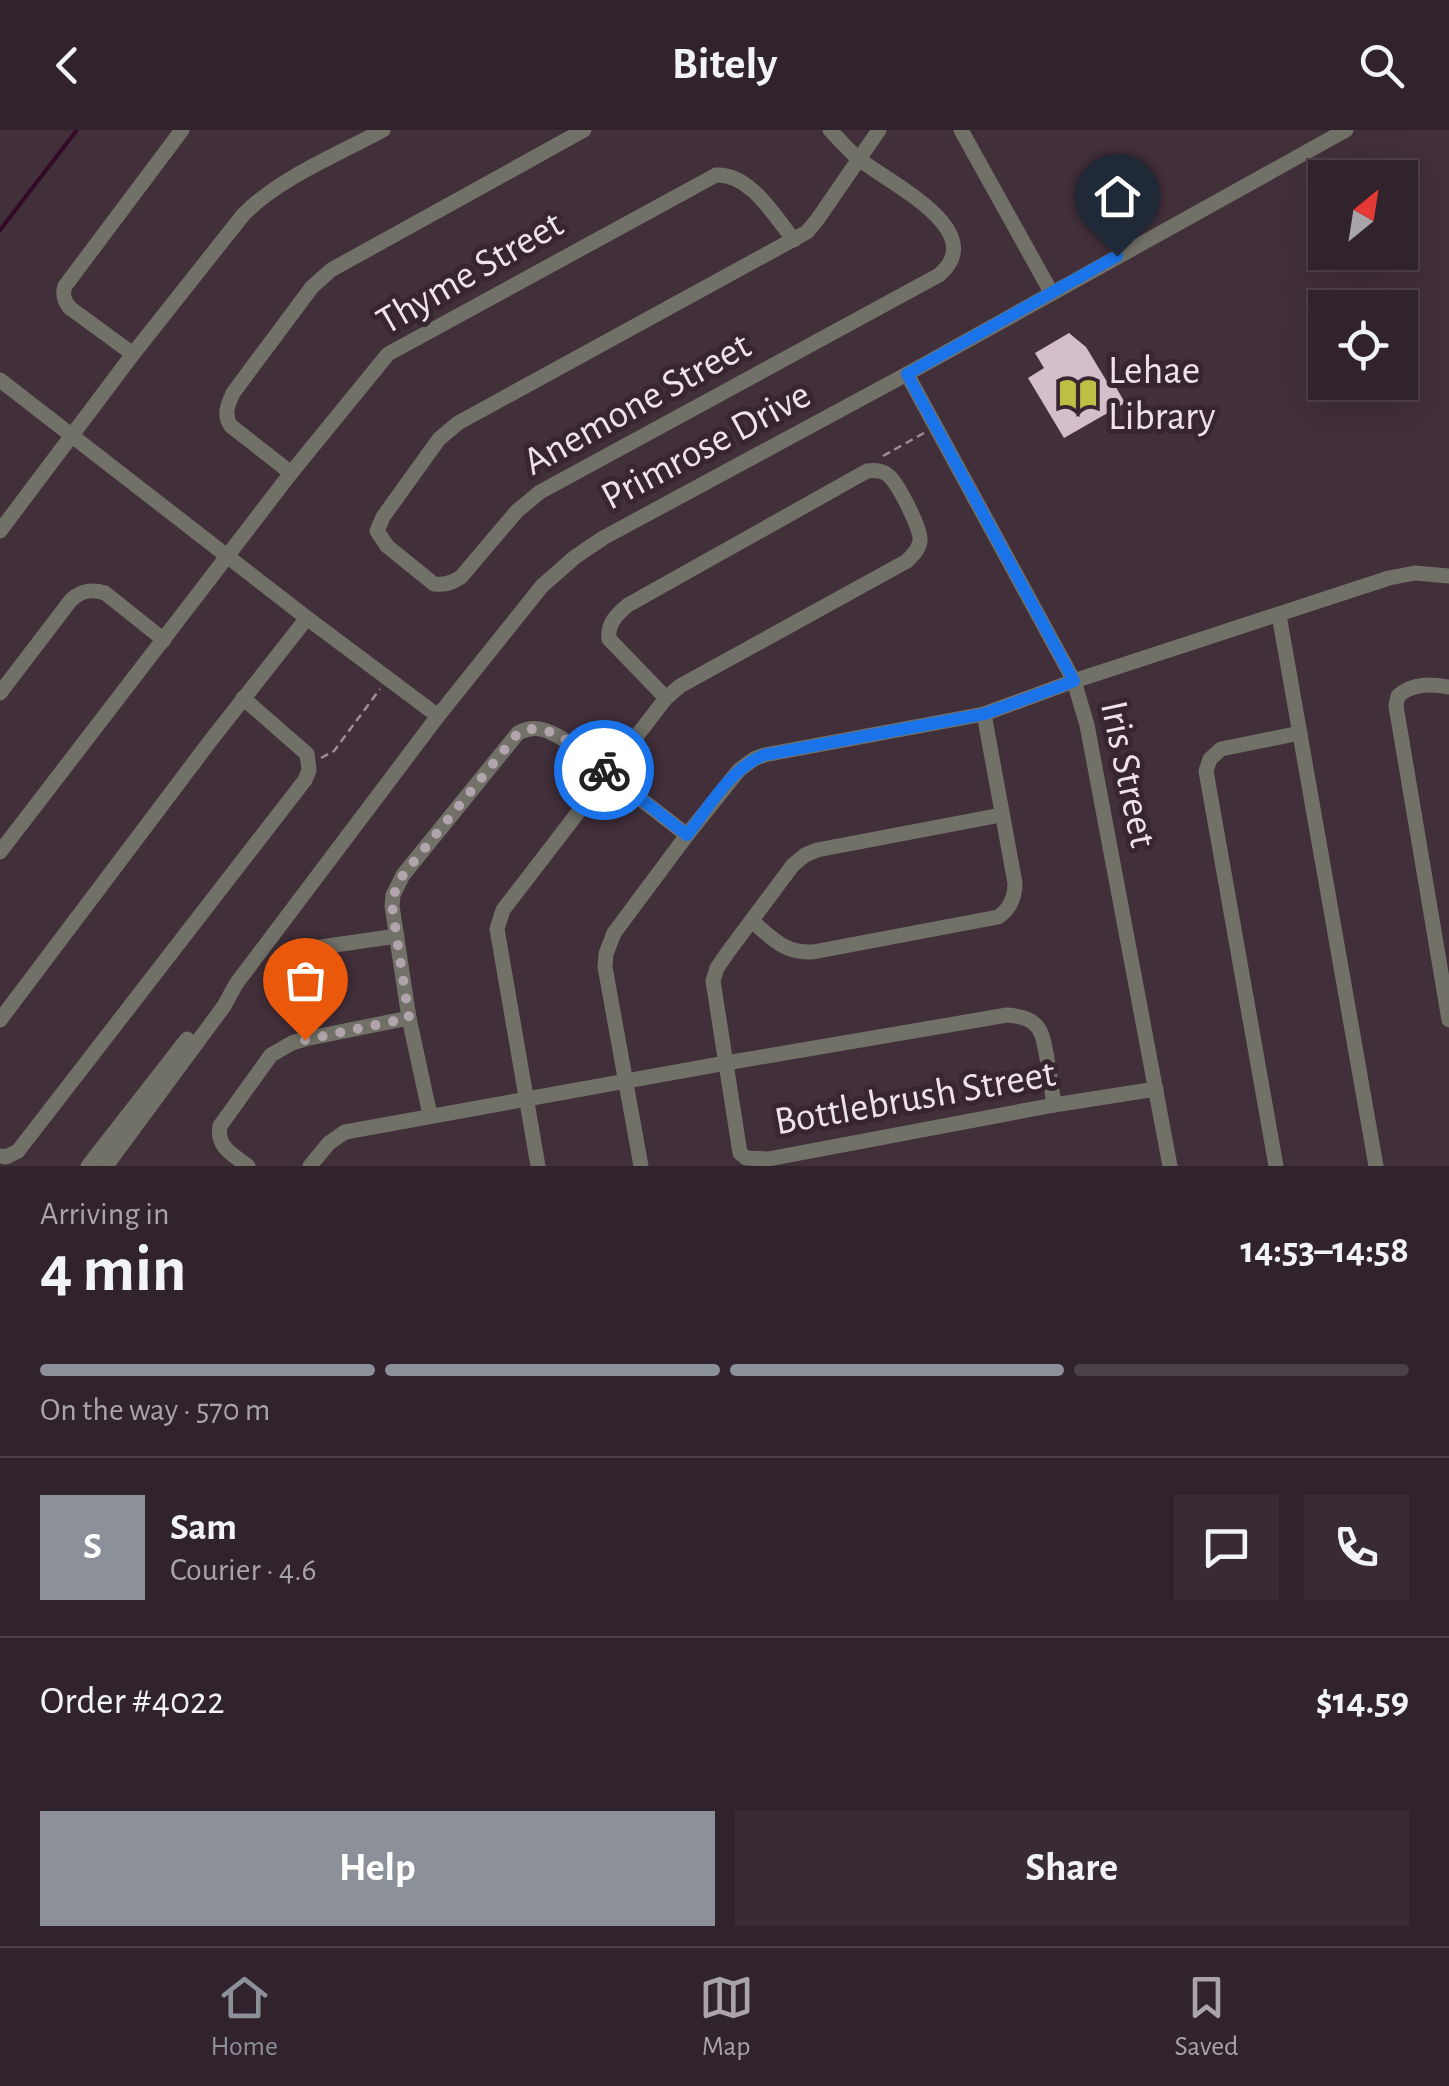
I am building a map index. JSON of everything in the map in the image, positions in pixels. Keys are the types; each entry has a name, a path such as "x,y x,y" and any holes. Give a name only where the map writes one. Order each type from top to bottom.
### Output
{"street":[{"path":"133,354 70,308 64,302 63,291 182,130"},
{"path":"3,521 255,202 383,130"},
{"path":"290,473 227,421 227,408 233,393 312,287 330,270 584,130"},
{"path":"830,130 858,159"},
{"name":"Anemone Street","path":"858,159 948,227 954,249 952,260 940,275 540,492 517,511 461,577 452,582 434,584 379,537 377,531 383,517 449,429 794,240 813,226 858,159 880,130"},
{"path":"962,130 1052,292"},
{"name":"Primrose Drive","path":"113,1163 236,984 438,716 542,586 575,557 1346,130"},
{"name":"Thyme Street","path":"0,852 290,473 388,354 708,177 724,174 743,183 794,240"},
{"name":"Iris Street","path":"907,374 1074,681 1087,725 1170,1166"},
{"path":"0,380 438,716"},
{"path":"538,1166 497,929 499,919 666,698 680,686 908,561 920,543 920,529 890,476 867,471 620,611 609,626 608,639 666,698"},
{"path":"641,1166 605,967 606,954 614,933 687,835 739,770 754,759 984,714 1389,578 1414,573 1449,576"},
{"path":"0,693 72,600 84,592 104,593 164,640"},
{"path":"1278,615 1376,1166"},
{"path":"0,1020 307,618"},
{"path":"1449,688 1412,687 1398,696 1396,706 1449,1020"},
{"path":"0,1156 18,1151 305,780 310,762 302,748 243,698"},
{"path":"752,921 786,949 813,952 998,917 1009,907 1015,883 984,714"},
{"path":"430,1115 409,1018 393,896 403,875 518,733 532,728 548,730 687,835"},
{"path":"1276,1166 1206,770 1221,748 1300,733"},
{"name":"Bottlebrush Street","path":"1001,814 817,850 794,864 717,968 713,980 740,1154 758,1160 1156,1088"},
{"path":"292,950 397,936"},
{"name":"Primrose Drive","path":"88,1166 215,1004 236,984"},
{"path":"310,1166 336,1136 430,1115 998,1017 1020,1016 1030,1020 1041,1033 1054,1105"},
{"path":"248,1166 224,1148 220,1126 271,1055 305,1040 409,1018"}],"path":[{"path":"874,470 880,458 936,426"},
{"path":"310,762 334,752 388,678"}],"building":[{"name":"Lehae Library","path":"1069,333 1086,347 1125,403 1064,438 1028,378 1044,368 1035,353"}],"waterway":[{"path":"0,230 77,130"}],"way so far":[{"path":"305,1040 409,1018 393,896 403,875 518,733 532,728 548,730 604,770"}],"place":[{"name":"Lehae Library","path":"1078,394"}],"route":[{"path":"604,770 687,835 739,770 764,755 984,714 1074,681 907,374 1117,256"}]}
